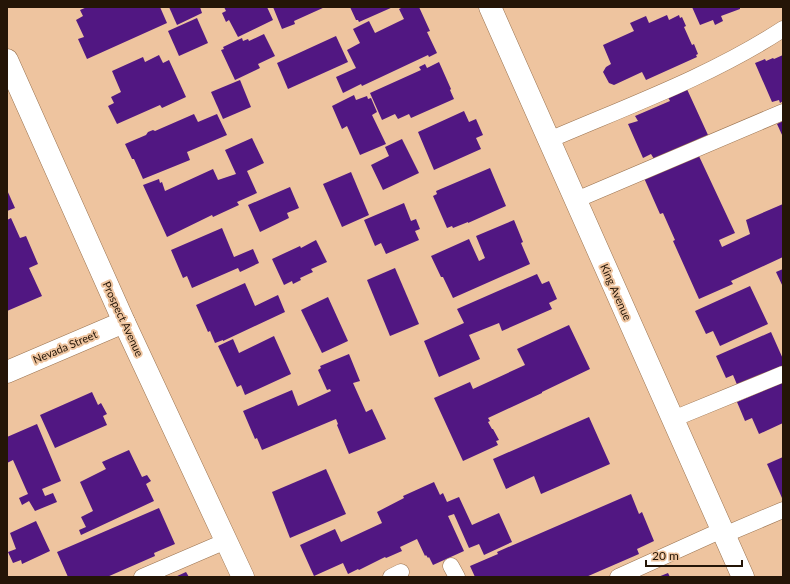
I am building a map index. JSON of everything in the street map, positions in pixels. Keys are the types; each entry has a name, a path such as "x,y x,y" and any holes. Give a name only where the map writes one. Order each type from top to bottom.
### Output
{"street":[{"name":"King Avenue","path":"490,7 743,577"},
{"name":"Prospect Avenue","path":"7,60 124,322 243,577"},
{"name":"Nevada Street","path":"7,372 124,322"}],"lane":[{"path":"549,140 704,73 758,45 783,29"},
{"path":"576,200 783,112"},
{"path":"673,419 783,374"},
{"path":"618,577 723,533 783,510"},
{"path":"142,577 226,541"}],"building":[{"path":"87,7 160,7 167,23 87,59 78,39 84,37 76,20 83,16 80,10"},
{"path":"169,7 200,7 202,13 177,25"},
{"path":"224,7 267,7 273,20 238,37 229,20 226,22 222,13 226,11"},
{"path":"273,7 325,7 294,21 295,24 282,29"},
{"path":"350,7 393,7 359,22 356,20"},
{"path":"403,7 419,7 430,31 427,32 437,53 429,57 428,55 362,86 361,84 343,93 336,77 356,68 347,50 360,43 353,29 369,21 375,33 404,19 399,9"},
{"path":"692,7 740,7 740,9 721,16 723,21 715,25 713,20 700,25"},
{"path":"667,15 669,20 679,15 680,18 682,17 686,26 684,27 698,54 696,55 697,57 646,80 642,72 614,85 609,83 603,72 606,67 611,64 603,45 634,31 630,23 646,16 649,23"},
{"path":"197,18 208,43 179,56 168,31"},
{"path":"264,34 275,56 258,64 260,68 235,80 221,50 224,49 223,47 242,38 243,41 248,39 249,41"},
{"path":"336,36 348,62 288,89 277,63"},
{"path":"159,55 163,63 169,60 186,97 162,108 160,105 117,124 108,106 114,103 111,97 121,92 112,71 143,57 145,62"},
{"path":"783,55 783,101 780,103 779,100 772,102 755,63 765,59 766,61 773,58 774,59"},
{"path":"439,62 454,99 411,118 409,114 398,119 395,114 382,120 370,93 421,70 419,67 425,64 427,68"},
{"path":"240,80 251,107 223,119 211,92"},
{"path":"686,87 708,135 654,159 651,154 643,158 628,124 638,121 635,116 670,101 667,95"},
{"path":"354,95 356,100 367,96 368,99 371,98 377,112 372,115 386,144 360,155 347,126 342,129 332,106"},
{"path":"464,111 469,122 476,119 483,135 476,138 481,149 434,170 418,132"},
{"path":"194,114 198,122 217,114 227,135 187,152 190,160 143,179 125,144 146,135 148,132 153,130 155,131"},
{"path":"783,121 783,137 777,124"},
{"path":"252,138 264,163 247,171 257,193 237,202 239,205 213,217 212,215 167,237 143,185 159,179 160,183 162,182 165,191 213,169 218,180 236,174 225,150"},
{"path":"402,139 419,173 383,190 371,165 389,156 385,147"},
{"path":"698,154 735,233 719,240 722,247 750,234 746,220 783,204 783,257 731,281 733,284 699,299 673,241 675,240 663,213 660,214 644,178"},
{"path":"490,168 506,206 468,223 453,228 452,226 447,228 433,196 437,194 436,191"},
{"path":"351,172 369,215 342,227 323,184"},
{"path":"290,187 299,208 287,213 289,218 260,232 248,205"},
{"path":"7,190 15,208 7,211"},
{"path":"404,203 411,221 416,219 420,229 415,231 419,240 386,254 381,243 375,246 364,220"},
{"path":"11,218 20,238 26,236 38,264 29,268 42,296 7,311 7,220"},
{"path":"514,220 523,242 521,243 530,264 453,298 431,256 469,239 479,261 485,258 476,236"},
{"path":"222,228 234,257 253,249 259,263 240,272 238,268 192,288 187,276 183,278 171,250"},
{"path":"316,240 327,262 311,269 313,272 300,278 301,280 293,284 292,281 284,285 272,259 300,246 301,248"},
{"path":"395,268 419,324 390,336 367,280"},
{"path":"783,269 783,287 776,272"},
{"path":"537,274 542,284 549,281 557,299 549,303 552,309 502,331 499,323 469,335 480,359 439,377 424,341 464,323 457,309"},
{"path":"245,283 255,306 278,295 285,312 223,341 215,343 210,331 208,332 196,305"},
{"path":"750,286 768,324 720,346 713,331 706,334 695,311"},
{"path":"328,297 348,341 322,353 301,310"},
{"path":"569,325 590,369 488,418 490,421 488,422 499,440 496,441 498,445 463,461 434,398 470,382 473,389 525,365 517,349"},
{"path":"771,332 783,359 783,367 738,387 733,375 726,378 716,356"},
{"path":"274,336 291,374 245,395 241,385 237,387 218,346 233,339 239,353"},
{"path":"349,354 360,381 353,383 366,412 372,409 386,439 349,454 336,419 262,450 257,438 255,439 243,411 292,390 298,406 331,391 330,389 327,390 318,370 321,368 320,366"},
{"path":"783,382 783,423 759,434 752,418 745,421 737,402"},
{"path":"92,392 98,405 101,403 107,414 103,416 107,425 55,448 40,415"},
{"path":"589,417 610,464 541,494 534,476 506,489 493,459"},
{"path":"37,424 61,481 42,489 45,496 53,493 57,502 35,511 29,501 22,505 19,498 28,494 13,460 7,463 7,437"},
{"path":"129,450 142,477 147,475 151,481 146,484 154,501 81,535 79,530 86,527 81,517 93,511 80,482 106,469 102,462"},
{"path":"783,457 783,497 782,498 767,464"},
{"path":"326,469 346,514 290,538 272,492"},
{"path":"434,482 440,495 443,493 447,502 459,497 472,525 499,513 512,542 484,555 479,544 469,548 454,514 448,516 464,551 433,565 429,557 428,558 426,555 425,556 417,539 400,547 402,551 348,574 343,563 314,576 300,545 335,529 341,542 382,523 377,512 404,498 403,496"},
{"path":"631,494 639,514 642,512 654,541 637,549 639,554 586,577 475,577 470,566 498,554 497,552"},
{"path":"159,508 175,544 154,553 155,556 107,577 68,577 57,552"},
{"path":"36,521 50,551 22,564 21,560 13,563 8,552 16,549 10,533"},
{"path":"186,572 189,577 175,577"},
{"path":"668,573 670,577 658,577"}]}
